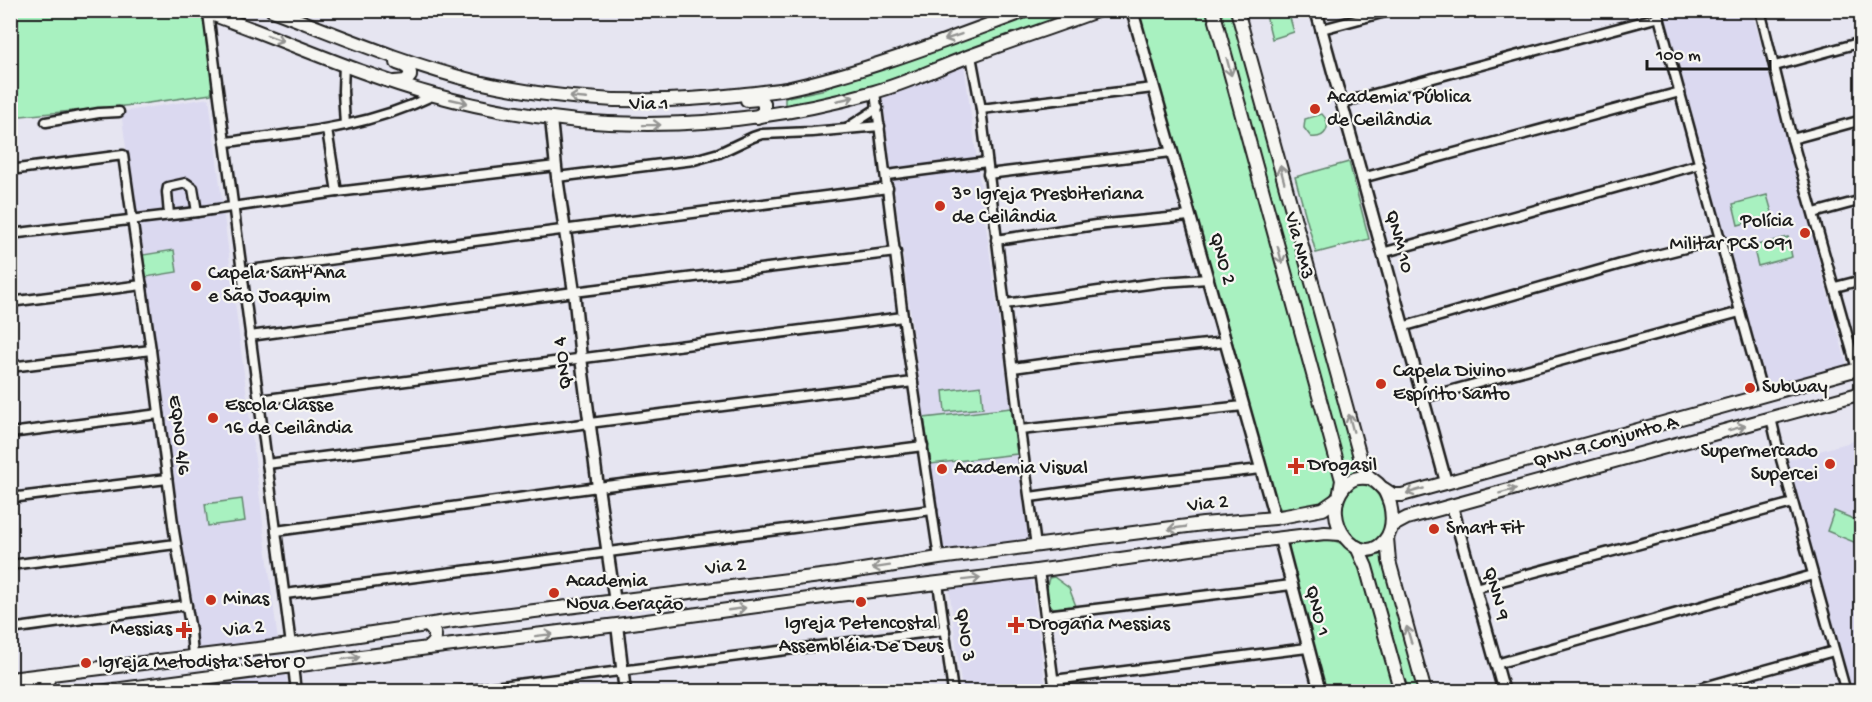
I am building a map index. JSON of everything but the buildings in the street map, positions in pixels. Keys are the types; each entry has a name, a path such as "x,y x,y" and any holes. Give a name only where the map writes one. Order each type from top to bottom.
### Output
{"main road":[{"name":"Via 1","path":"272,10 406,60 478,81 556,96 623,102 700,99 784,89 843,75 1028,10"},
{"name":"Via 1","path":"204,12 434,95 512,113 551,119 647,125 718,122 757,117 875,92 1099,10"},
{"name":"Via NM3","path":"1213,10 1339,469 1341,480 1338,496"},
{"name":"Via NM3","path":"1237,10 1362,464 1368,478"},
{"path":"346,38 357,49 407,67 410,72 408,79 395,82"},
{"path":"789,112 781,106 785,94 824,86 843,75"},
{"path":"700,99 714,104 759,99 764,103 765,109 757,117"},
{"path":"1384,489 1390,505 1392,526 1387,538 1373,549 1357,547 1341,534 1336,518 1338,496 1347,483 1359,477 1368,478 1393,495 1402,495 1859,369"},
{"path":"1689,440 1682,437 1680,432 1683,424 1739,408 1777,391"},
{"name":"QNN 9 Conjunto A","path":"1392,526 1407,518 1862,393"},
{"path":"1560,477 1594,459 1664,441 1667,438 1666,428 1650,426"},
{"name":"Via 2","path":"10,679 291,645 453,621 837,574 939,558 1203,524 1275,518 1323,509 1338,496"},
{"path":"1229,521 1226,538 1232,544"},
{"path":"1203,524 1210,531 1211,540 1205,547"},
{"name":"Via 2","path":"99,692 197,685 293,666 429,648 1205,547 1324,533 1341,534"},
{"path":"1387,538 1389,561 1425,692"},
{"path":"1357,547 1366,567 1401,692"},
{"path":"837,574 833,578 832,587 838,595"},
{"path":"813,576 818,581 818,591 813,598"},
{"path":"453,621 450,634 454,646"},
{"path":"427,625 435,631 436,636 429,648"},
{"path":"46,692 47,680 52,674"},
{"path":"27,677 32,688 31,692"}],"street":[{"name":"QNO 2","path":"1132,10 1275,518"},
{"name":"QNM 10","path":"1316,10 1446,482"},
{"path":"1322,29 1393,10"},
{"path":"1760,10 1792,139 1859,369"},
{"path":"204,12 226,142 291,645"},
{"path":"1341,103 1658,14 1763,395"},
{"path":"1775,66 1862,42"},
{"path":"971,56 981,109 1036,546"},
{"path":"344,64 345,125"},
{"path":"981,109 1153,88"},
{"path":"875,92 903,317 939,558"},
{"path":"1362,178 1680,92"},
{"path":"226,142 327,130 388,115 434,95"},
{"path":"846,128 878,108"},
{"path":"46,122 119,112"},
{"name":"QNO 4","path":"551,119 574,292 580,358 615,602"},
{"path":"1792,139 1862,120"},
{"path":"10,234 197,212 337,192 694,160 719,153 762,134 880,126"},
{"path":"327,130 337,192"},
{"path":"988,174 1171,152"},
{"name":"EQNO 4/6","path":"10,170 123,155 193,656"},
{"path":"887,175 987,162"},
{"path":"1382,253 1700,164"},
{"path":"169,215 166,192 168,187 186,183 193,188 197,212"},
{"path":"242,271 888,188"},
{"path":"1814,213 1862,200"},
{"path":"996,240 1096,225 1189,216"},
{"path":"1402,327 1621,264 1720,239"},
{"path":"250,336 574,292 896,252"},
{"path":"1005,304 1163,282 1208,279"},
{"path":"1835,287 1862,280"},
{"path":"10,302 142,285"},
{"path":"1423,398 1740,312"},
{"path":"259,400 903,317"},
{"path":"1013,368 1226,342"},
{"path":"10,367 151,350"},
{"path":"267,464 913,382"},
{"path":"1020,430 1243,406"},
{"path":"10,433 159,414"},
{"path":"1771,418 1846,692"},
{"path":"276,531 923,446"},
{"path":"1030,497 1262,469"},
{"path":"10,498 167,479"},
{"path":"1475,588 1793,503"},
{"name":"QNN 9","path":"1452,506 1504,692"},
{"path":"285,594 932,510"},
{"name":"QNO 1","path":"1280,539 1320,692"},
{"path":"10,565 176,544"},
{"path":"1039,570 1055,692"},
{"path":"1496,664 1813,575"},
{"name":"QNO 3","path":"938,583 953,692"},
{"path":"1046,615 1291,585"},
{"path":"10,629 187,605"},
{"path":"617,625 625,692"},
{"path":"454,692 945,630"},
{"path":"1054,680 1307,648"},
{"path":"1686,692 1834,651"},
{"path":"293,666 296,692"}],"shaded area":[{"path":"1664,11 1752,11 1847,366 1767,387"},
{"path":"964,64 1029,543 942,554 882,95"},
{"path":"209,98 278,641 197,652 121,112"},
{"path":"1861,439 1861,691 1851,691 1788,460"},
{"path":"1031,575 1046,691 962,691 949,587"},
{"path":"286,672 288,691 203,691 202,682"}],"green space":[{"path":"192,10 202,15 204,19 213,86 211,94 134,105 11,117 10,11"},
{"path":"1043,11 1084,11 878,85 847,94 786,106 785,104 785,99 788,97 826,89 842,80"},
{"path":"1136,11 1208,11 1337,478 1330,496 1318,504 1284,509 1277,505 1229,330"},
{"path":"1218,11 1233,11 1265,136 1360,471 1346,475"},
{"path":"1265,11 1288,11 1294,32 1272,39"},
{"path":"1322,114 1327,123 1326,130 1321,136 1311,137 1304,128 1305,119"},
{"path":"1349,162 1369,239 1316,253 1295,177"},
{"path":"1767,195 1773,216 1738,225 1733,204"},
{"path":"1788,237 1792,257 1758,266 1753,246"},
{"path":"174,250 177,272 146,277 143,255"},
{"path":"981,386 983,408 945,412 943,391"},
{"path":"1011,408 1017,454 931,464 924,418"},
{"path":"1361,484 1374,491 1384,511 1384,534 1371,544 1353,539 1347,531 1342,512 1346,494 1352,487"},
{"path":"242,499 245,521 208,526 205,504"},
{"path":"1834,511 1861,522 1861,545 1827,531"},
{"path":"1327,538 1349,548 1361,566 1396,691 1326,691 1288,557 1289,540"},
{"path":"1383,554 1420,691 1404,691 1369,558"},
{"path":"1054,577 1069,588 1076,606 1052,608 1047,597 1047,590 1049,578"}],"place":[{"name":"Academia Pública de Ceilândia","path":"1315,109"},
{"name":"3º Igreja Presbiteriana de Ceilândia","path":"940,206"},
{"name":"Polícia Militar PCS 091","path":"1805,233"},
{"name":"Capela Sant'Ana e São Joaquim","path":"196,286"},
{"name":"Capela Divino Espírito Santo","path":"1381,384"},
{"name":"Subway","path":"1750,388"},
{"name":"Escola Classe 16 de Ceilândia","path":"213,418"},
{"name":"Supermercado Supercei","path":"1830,464"},
{"name":"Drogasil","path":"1296,466"},
{"name":"Academia Visual","path":"942,469"},
{"name":"Smart Fit","path":"1434,529"},
{"name":"Academia Nova Geração","path":"554,593"},
{"name":"Minas","path":"211,600"},
{"name":"Igreja Petencostal Assembléia De Deus","path":"861,602"},
{"name":"Drogaria Messias","path":"1016,625"},
{"name":"Messias","path":"184,630"},
{"name":"Igreja Metodista Setor O","path":"86,663"}]}
